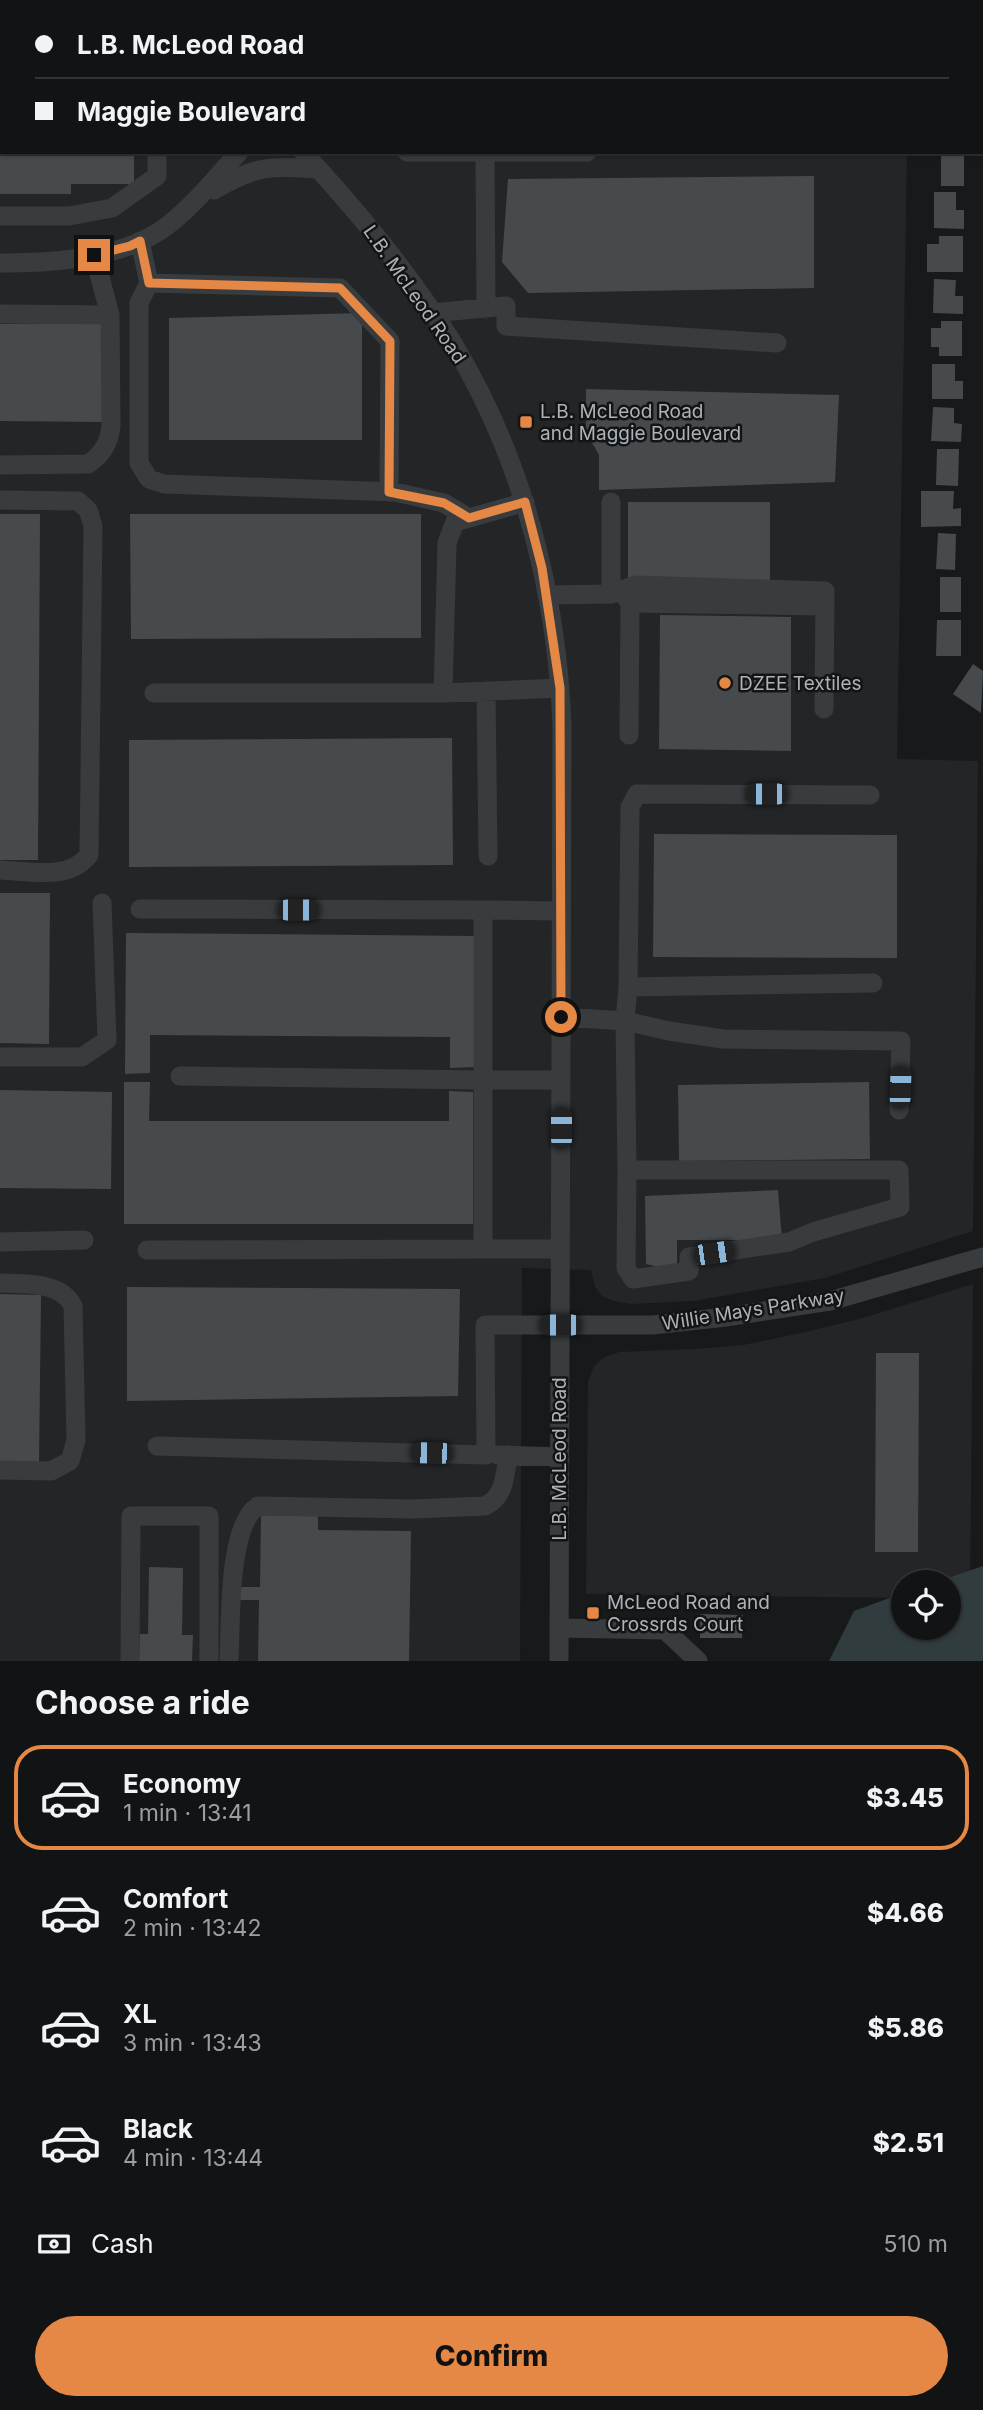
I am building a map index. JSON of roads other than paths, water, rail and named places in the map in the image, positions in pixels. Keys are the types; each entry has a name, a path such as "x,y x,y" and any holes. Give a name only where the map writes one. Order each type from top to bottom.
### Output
{"street":[{"path":"0,215 69,216 112,208 157,176 158,154"},
{"path":"0,263 42,263 130,246 166,228 195,201 237,154"},
{"name":"L.B. McLeod Road","path":"305,154 355,208 454,346 489,411 525,502 547,595 560,688 559,1661"},
{"path":"485,154 486,309"},
{"path":"195,201 234,178 260,168 279,166 318,169"},
{"path":"140,241 149,283 139,303 139,463 149,480 164,484 203,486 389,492 444,503 469,518"},
{"path":"0,466 88,464 105,449 111,426 110,315 94,255"},
{"path":"149,283 340,288 390,341 389,492"},
{"path":"432,313 506,306 506,326 777,343"},
{"path":"0,314 110,315"},
{"path":"0,500 78,501 88,510 93,526 89,855 80,866 65,872 0,870"},
{"path":"443,693 447,543 455,522 525,502"},
{"path":"611,502 629,735"},
{"path":"547,595 620,596 636,585 825,591 824,709"},
{"path":"154,693 443,693 560,688"},
{"path":"486,691 488,856"},
{"path":"628,1170 899,1170 900,1207 813,1232 789,1242 688,1257 689,1271 633,1279 626,1268 628,1170 625,1021 628,987 630,807 637,794 870,795"},
{"path":"0,1057 82,1058 107,1041 102,903"},
{"path":"140,909 561,911"},
{"path":"483,911 483,1249"},
{"path":"628,987 873,983"},
{"path":"561,1017 625,1021 723,1039 901,1041 899,1110"},
{"path":"180,1076 561,1080"},
{"path":"0,1242 84,1240"},
{"path":"147,1250 560,1249"},
{"name":"Willie Mays Parkway","path":"486,1455 485,1325 653,1325 739,1315 830,1301 983,1257"},
{"path":"0,1283 37,1285 61,1291 73,1306 76,1440 70,1461 51,1471 0,1470"},
{"path":"157,1446 560,1457"},
{"path":"229,1661 232,1574 251,1510 258,1506 380,1509 485,1506 493,1502 504,1484 508,1455"},
{"path":"130,1661 131,1516 209,1516 209,1661"},
{"path":"559,1628 665,1630 698,1661"}],"place":[{"name":"L.B. McLeod Road and Maggie Boulevard","path":"526,422"},
{"name":"DZEE Textiles","path":"725,683"},
{"name":"McLeod Road and Crossrds Court","path":"593,1613"}]}
